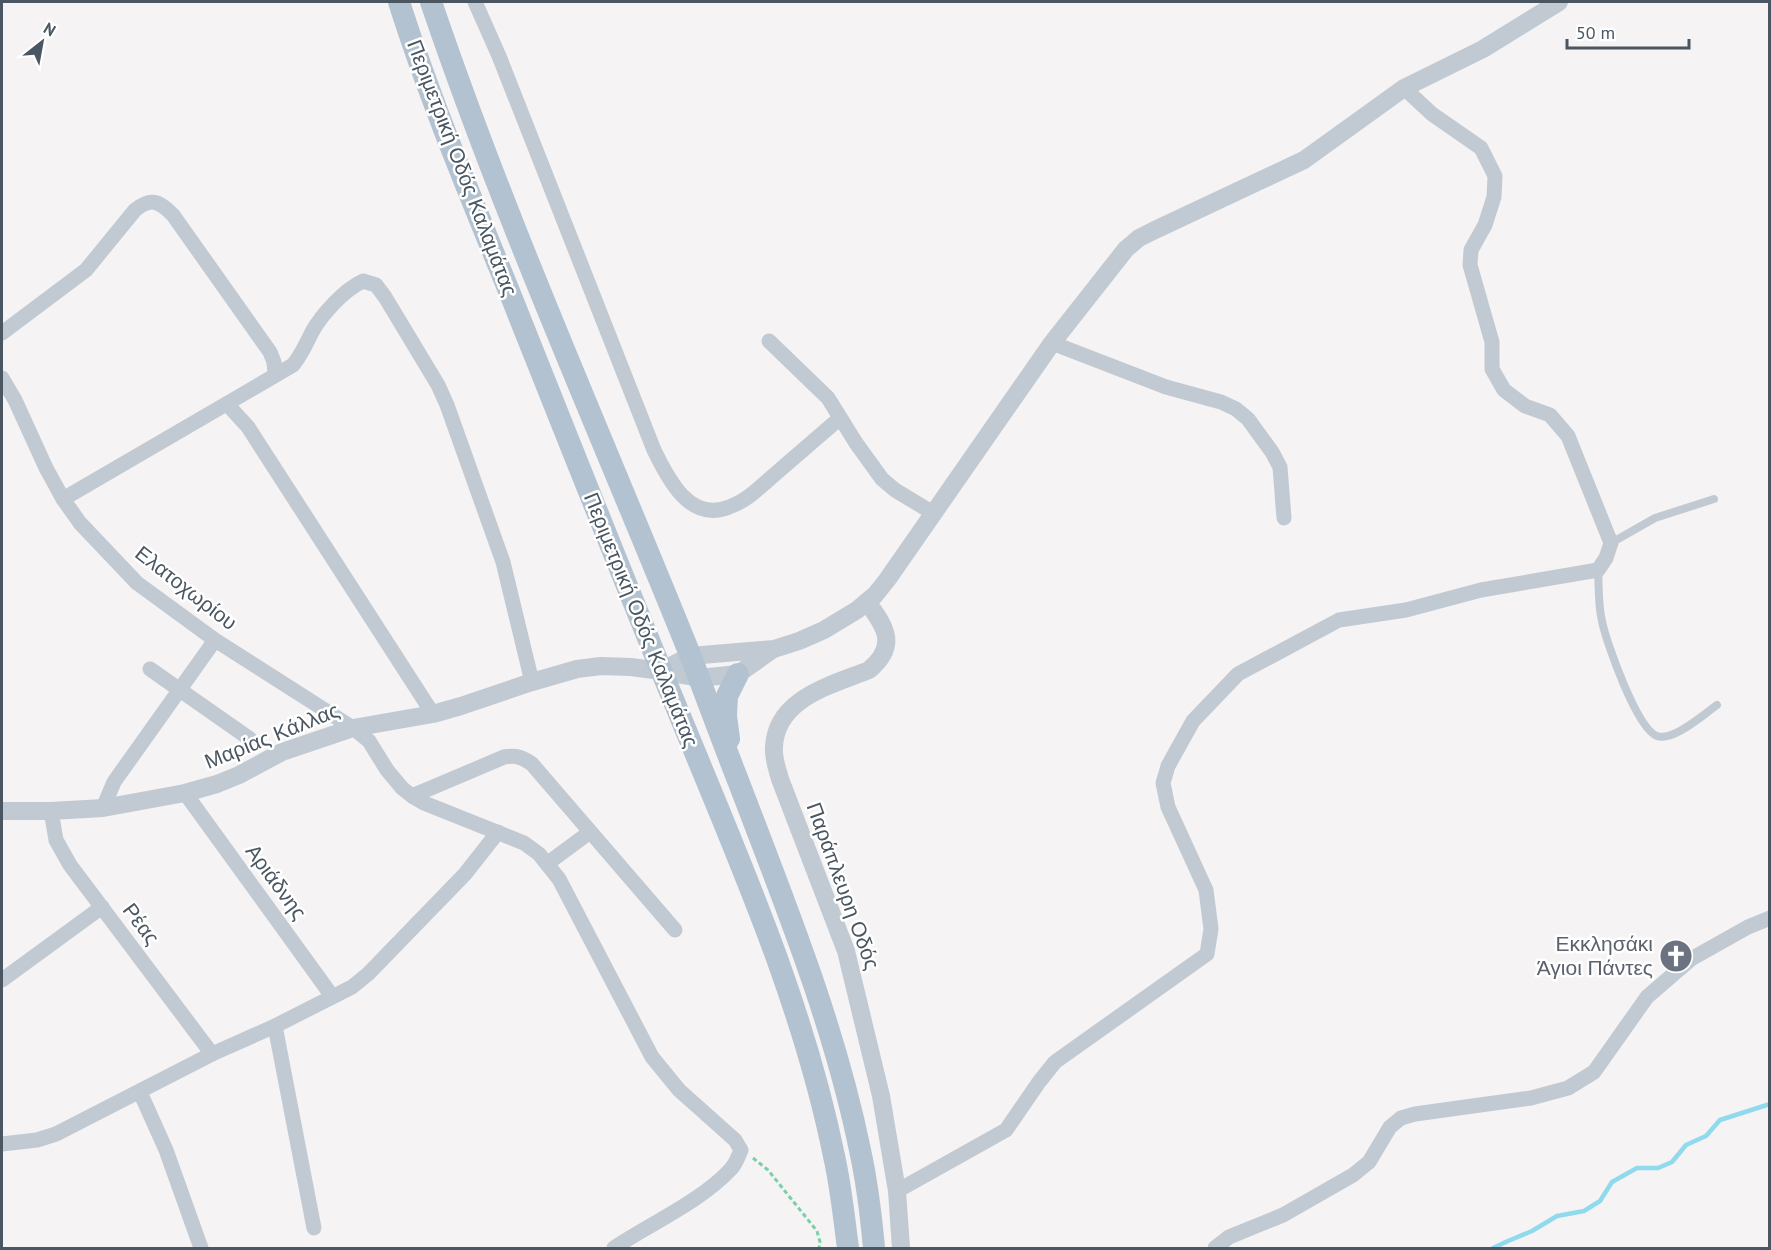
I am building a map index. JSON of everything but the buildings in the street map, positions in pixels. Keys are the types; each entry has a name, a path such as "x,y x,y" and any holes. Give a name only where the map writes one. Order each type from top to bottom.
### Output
{"main road":[{"name":"Περιμετρική Οδός Καλαμάτας","path":"399,2 442,123 661,671 758,905 796,1011 824,1112 835,1158 848,1248"},
{"name":"Περιμετρική Οδός Καλαμάτας","path":"431,2 535,280 699,678 783,895 833,1042 849,1102 869,1198 874,1248"},
{"path":"738,674 728,696 726,716 740,787"}],"street":[{"path":"475,2 654,450 678,492 705,509 713,511 731,507 757,490 840,418"},
{"path":"661,671 690,656 774,649 789,645 817,633 867,602 887,580 1052,343 1126,249 1139,238 1304,160 1404,88 1483,49 1559,2"},
{"path":"897,1191 1006,1130 1055,1062 1207,954 1211,929 1206,890 1168,807 1163,783 1168,766 1193,721 1238,674 1339,620 1406,610 1481,590 1598,570 1606,558 1611,543 1568,436 1550,415 1525,406 1503,390 1492,369 1492,342 1470,265 1471,250 1485,225 1494,197 1495,176 1481,148 1432,114 1404,88"},
{"path":"2,333 86,270 135,210 144,203 154,201 164,206 173,215 270,352 275,374"},
{"path":"63,500 293,365 303,352 321,318 352,286 363,281 376,285 447,405 503,562 532,682"},
{"path":"769,341 828,398 866,458 882,478 895,490 933,513"},
{"path":"1052,343 1166,387 1221,402 1236,409 1248,419 1280,467 1284,519"},
{"name":"Ελατοχωρίου","path":"2,378 63,500 80,524 137,582 215,640 353,728 369,741 387,770 412,796 431,806 524,843 548,863 563,886 652,1057 679,1090 735,1140 741,1150"},
{"path":"227,404 248,427 433,714"},
{"name":"Παράπλευρη Οδός","path":"867,602 882,621 886,631 886,642 876,664 869,670 810,694 792,707 778,729 774,758 846,951 881,1096 897,1191 901,1248"},
{"path":"103,808 114,782 215,640"},
{"path":"738,674 774,649"},
{"name":"Μαρίας Κάλλας","path":"2,811 103,808 185,793 239,775 282,752 353,728 433,714 577,669 601,666 661,671 699,678 738,674"},
{"path":"150,669 250,739"},
{"path":"412,796 504,757 514,755 524,758 532,764 675,930"},
{"name":"Αριάδνης","path":"185,793 332,996"},
{"name":"Ρέας","path":"51,811 53,828 62,853 212,1054"},
{"path":"2,1144 50,1137 212,1054 275,1026 352,987 368,974 457,882 498,832"},
{"path":"548,863 590,832"},
{"path":"2,980 102,907"},
{"path":"1215,1248 1229,1237 1283,1215 1353,1175 1369,1162 1390,1127 1401,1118 1415,1114 1531,1098 1568,1088 1594,1072 1647,997 1692,959 1748,927 1770,918"},
{"path":"275,1026 314,1228"},
{"path":"140,1092 166,1150 201,1248"},
{"path":"614,1248 703,1193 730,1170 741,1150"}],"lane":[{"path":"1611,543 1655,518 1714,499"},
{"path":"1598,570 1602,620 1612,654 1632,703 1647,728 1657,736 1673,736 1717,705"}],"path":[{"path":"741,1150 758,1160 789,1196 816,1232 820,1242 819,1248"}],"waterway":[{"path":"1493,1248 1532,1231 1557,1216 1584,1211 1600,1201 1612,1182 1637,1168 1658,1168 1672,1162 1686,1145 1706,1136 1720,1120 1770,1104"}],"place":[{"name":"Εκκλησάκι Άγιοι Πάντες","path":"1676,956"}]}
